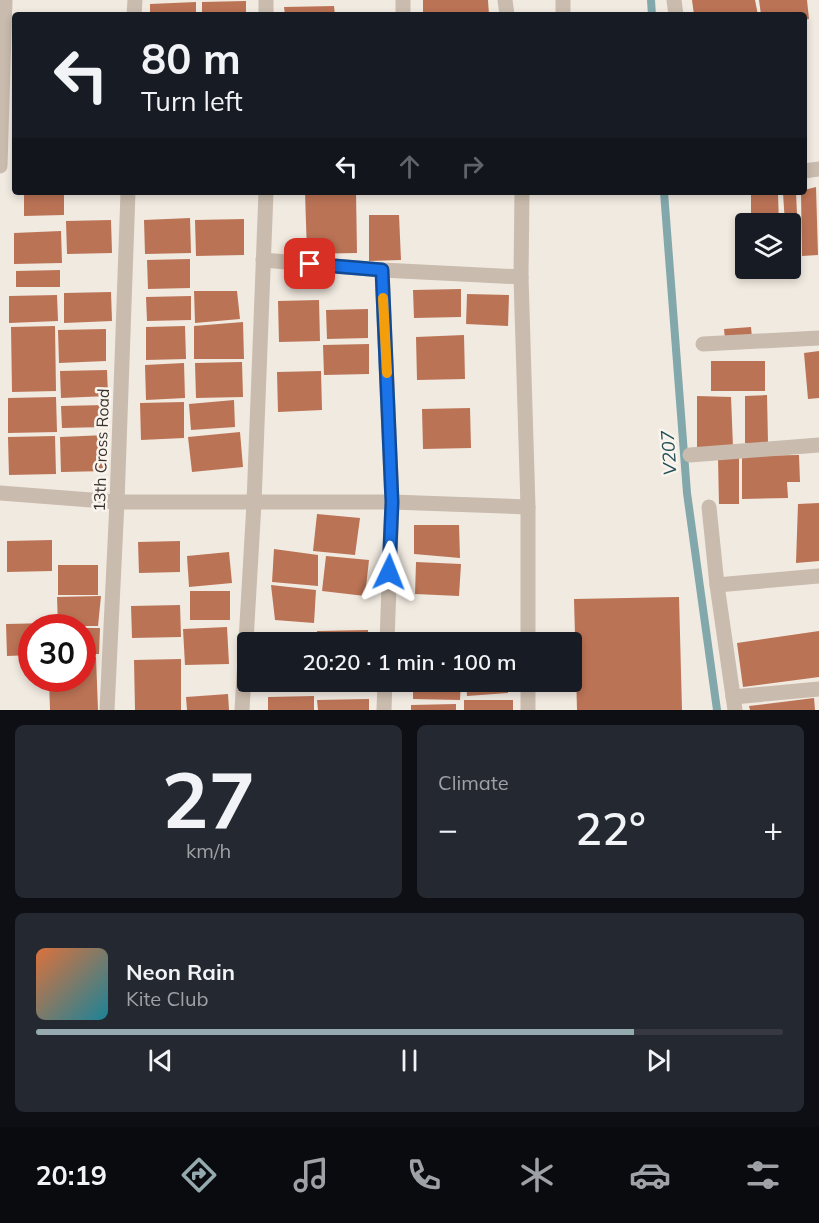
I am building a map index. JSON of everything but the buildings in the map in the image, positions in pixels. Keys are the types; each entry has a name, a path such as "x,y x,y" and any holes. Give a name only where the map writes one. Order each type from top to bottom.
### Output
{"street":[{"path":"0,166 5,0"},
{"name":"13th Cross Road","path":"107,710 128,195"},
{"path":"242,710 255,503 266,195"},
{"path":"522,195 521,277 528,507 528,632"},
{"path":"263,260 382,270 521,277"},
{"path":"382,270 392,502 387,632"},
{"path":"703,344 819,338"},
{"path":"690,455 819,445"},
{"path":"0,493 117,502 392,502 528,507"},
{"path":"709,507 717,585 734,703 819,689"},
{"path":"717,585 819,576"},
{"path":"384,710 385,692"},
{"path":"528,692 528,710"}],"waterway":[{"name":"V207","path":"651,0 652,12"},
{"name":"V207","path":"664,195 687,493 717,710"}],"slow traffic":[{"path":"383,298 387,373"}],"route":[{"path":"310,264 382,270 392,502 389,572"}]}
